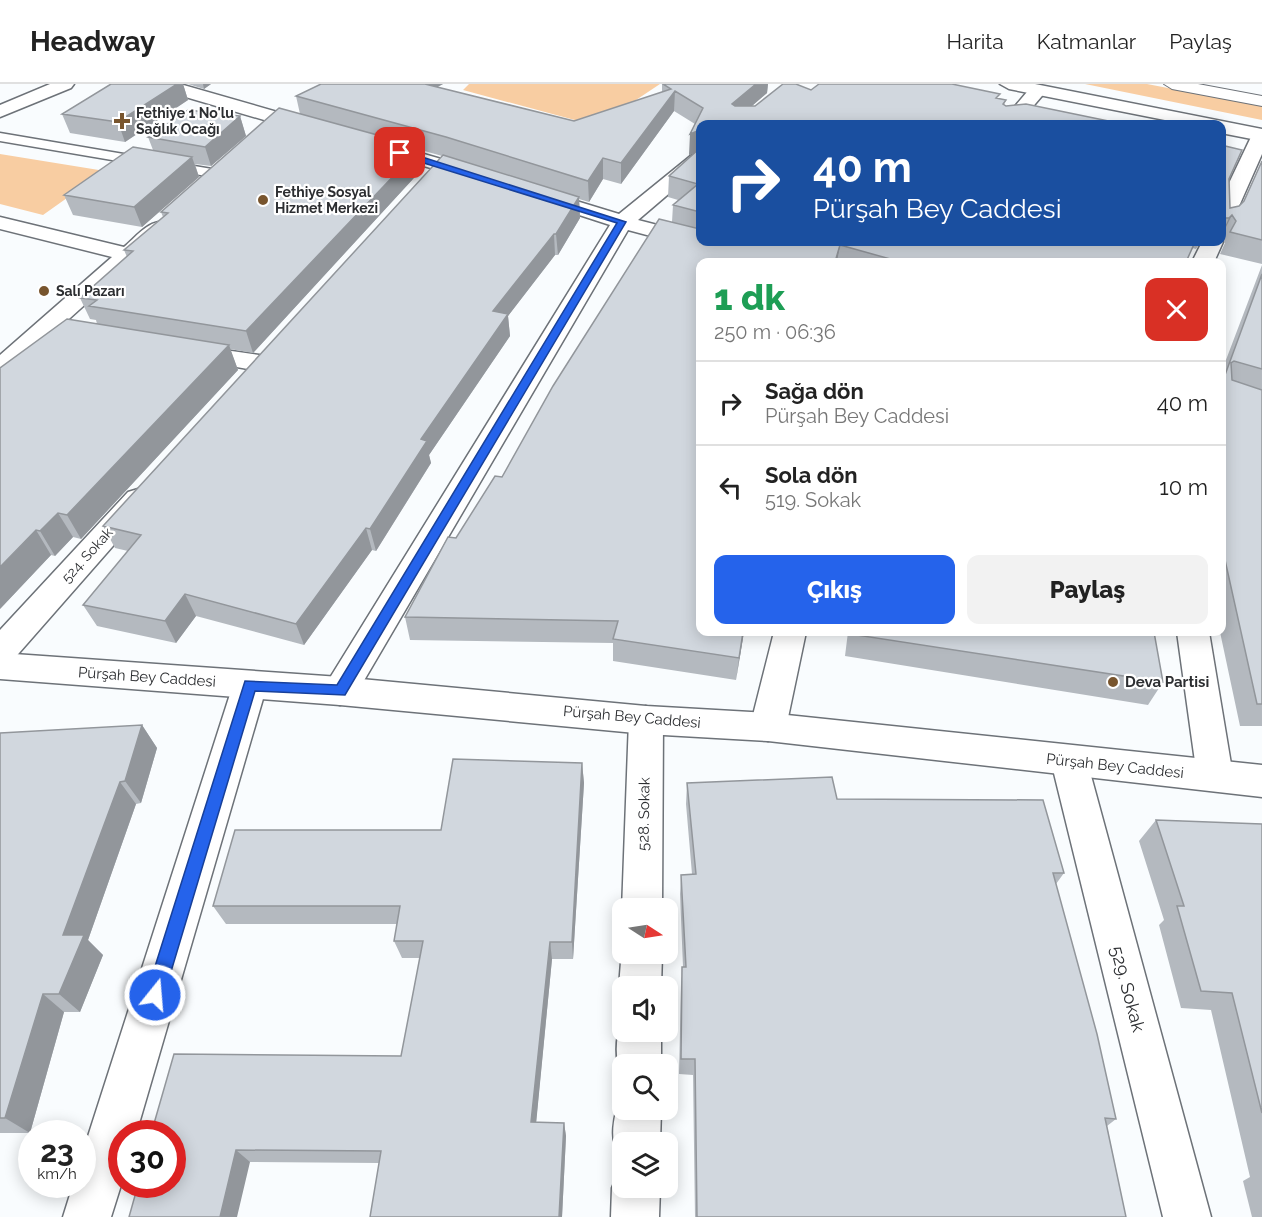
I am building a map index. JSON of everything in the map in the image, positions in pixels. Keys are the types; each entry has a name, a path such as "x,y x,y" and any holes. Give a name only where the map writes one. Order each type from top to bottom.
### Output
{"street":[{"path":"0,112 65,84"},
{"path":"161,84 333,134"},
{"path":"1009,84 1190,120"},
{"path":"1172,84 1262,101"},
{"path":"1012,120 1038,90"},
{"path":"262,135 279,119"},
{"path":"1226,128 1261,135 1226,211"},
{"path":"365,143 433,173 498,182"},
{"path":"202,189 236,158"},
{"path":"340,691 622,222 696,161"},
{"path":"520,189 622,222 696,242"},
{"path":"0,368 58,330 129,255 178,211"},
{"path":"0,222 129,255"},
{"path":"711,246 756,258"},
{"path":"165,348 259,364"},
{"name":"524. Sokak","path":"0,652 157,477"},
{"path":"768,727 789,636"},
{"path":"1194,636 1215,776"},
{"name":"Pürşah Bey Caddesi","path":"0,666 340,691 646,720 768,727 1262,780"},
{"path":"87,1217 250,685"},
{"name":"528. Sokak","path":"642,898 646,720"},
{"name":"529. Sokak","path":"1070,761 1188,1217"},
{"path":"635,1217 636,1198"}],"lane":[{"path":"0,136 218,174"}],"shaded area":[{"path":"469,84 660,84 597,126 463,90"},
{"path":"1085,84 1147,84 1262,106 1262,120"},
{"path":"0,154 105,171 43,215 0,204"}],"building":[{"path":"111,84 177,84 118,122 62,114"},
{"path":"321,84 425,84 574,121 671,89 663,84 756,84 732,104 755,106 783,84 796,84 811,90 819,84 952,84 1000,94 996,98 1006,100 1003,104 1006,106 1026,104 1104,120 697,120 703,108 675,91 621,163 603,158 588,181 446,137 296,96"},
{"path":"279,108 421,147 246,331 89,306 97,300 80,298 133,251 124,250 168,213 161,212"},
{"path":"188,110 240,116 205,147 148,137"},
{"path":"696,122 696,132 690,134"},
{"path":"1226,146 1242,150 1229,179 1230,208 1239,206 1244,201 1262,161 1262,240 1230,232 1236,221 1232,215 1226,218"},
{"path":"133,147 192,157 134,207 64,195"},
{"path":"696,152 696,183 669,176"},
{"path":"443,155 579,197 556,234 493,311 508,314 421,439 427,441 370,529 366,528 296,624 185,594 165,621 83,605 141,535 103,526"},
{"path":"696,186 696,211 673,205"},
{"path":"659,219 696,228 696,246 840,246 836,258 696,258 696,636 742,636 739,658 613,639 618,621 405,617 448,537 456,538 495,476 502,477 553,386"},
{"path":"844,246 1193,246 1188,258 887,258"},
{"path":"1262,274 1262,369 1234,361 1231,363 1232,380 1262,390 1262,704 1257,704 1226,564 1226,372"},
{"path":"67,319 229,345 67,515 58,513 40,531 36,530 0,567 0,368"},
{"path":"863,636 1155,636 1163,682"},
{"path":"142,725 125,781 120,782 63,935 84,935 59,994 43,994 5,1118 0,1118 0,733"},
{"path":"453,759 582,763 572,942 550,942 531,1122 564,1123 559,1217 370,1217 381,1151 236,1150 220,1217 129,1217 134,1198 186,1198 186,1120 155,1120 174,1054 401,1056 423,941 394,941 400,906 213,906 235,830 441,830"},
{"path":"832,777 837,799 1043,800 1064,873 1053,873 1097,1034 1116,1119 1105,1118 1126,1217 697,1217 695,1059 681,1059 682,967 686,967 681,875 696,874 687,783"},
{"path":"1156,820 1262,824 1262,1113 1232,993 1201,991 1177,906 1184,906"}],"place":[{"name":"Fethiye 1 No'lu Sağlık Ocağı","path":"122,121"},
{"name":"Fethiye Sosyal Hizmet Merkezi","path":"263,200"},
{"name":"Salı Pazarı","path":"44,291"},
{"name":"Deva Partisi","path":"1113,682"}],"route":[{"path":"155,995 250,685 340,691 622,222 400,153"}]}
